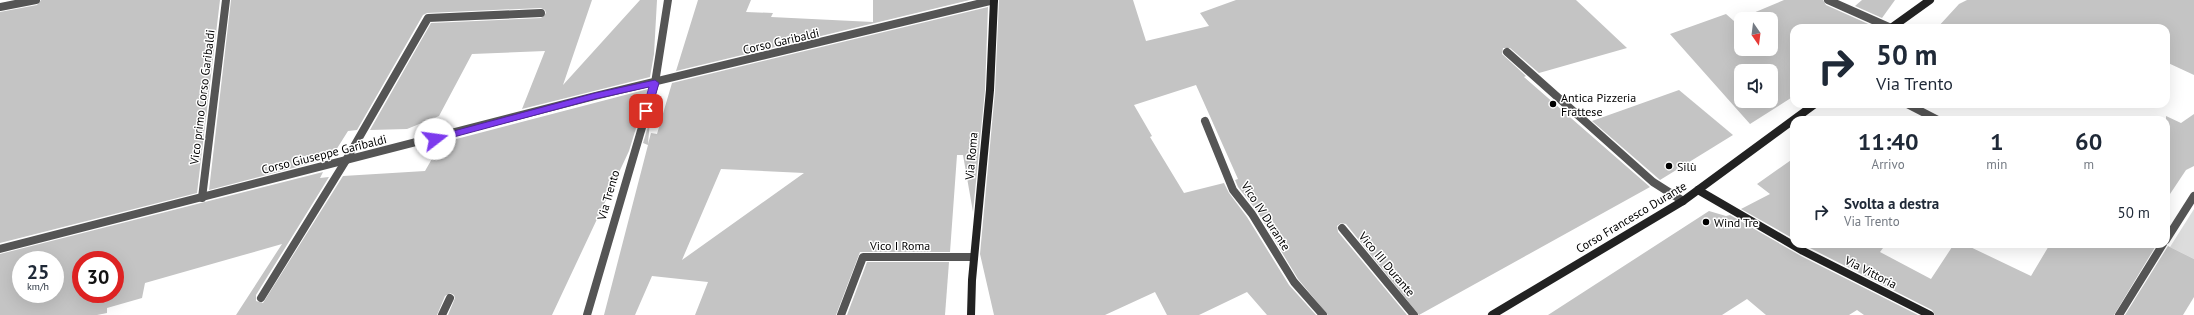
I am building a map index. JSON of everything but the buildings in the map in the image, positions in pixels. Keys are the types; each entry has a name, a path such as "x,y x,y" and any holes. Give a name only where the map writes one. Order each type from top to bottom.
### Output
{"street":[{"path":"0,7 36,0"},
{"name":"Vico primo Corso Garibaldi","path":"202,198 226,0"},
{"path":"655,83 668,0"},
{"name":"Corso Garibaldi","path":"655,83 994,0"},
{"name":"Via Roma","path":"971,315 974,257 990,90 994,0"},
{"path":"1828,0 1845,10 1881,24"},
{"path":"1897,24 1930,0"},
{"path":"261,298 345,162 428,18 541,13"},
{"path":"1507,52 1653,182 1682,201"},
{"name":"Corso Giuseppe Garibaldi","path":"0,249 345,162 595,96 655,83"},
{"name":"Via Trento","path":"587,315 655,83"},
{"name":"Corso Francesco Durante","path":"1800,116 1811,108"},
{"path":"1914,108 1930,116"},
{"name":"Vico IV Durante","path":"1204,121 1233,190 1252,214 1294,282 1323,315"},
{"name":"Corso Francesco Durante","path":"1496,314 1682,201 1790,123"},
{"name":"Via Vittoria","path":"1698,190 1790,244"},
{"path":"2170,232 2194,196"},
{"name":"Vico III Durante","path":"1342,228 1414,315"},
{"name":"Via Vittoria","path":"1796,248 1930,315"},
{"path":"2119,315 2161,248"},
{"name":"Vico I Roma","path":"841,315 863,257 974,257"},
{"path":"442,315 450,298"}],"shaded area":[{"path":"2194,209 2194,259 2170,247"}],"place":[{"name":"Antica Pizzeria Frattese","path":"1553,104"},
{"name":"Silù","path":"1669,166"},
{"name":"Wind Tre","path":"1706,222"}],"route":[{"path":"435,139 595,96 655,83 646,111"}]}
